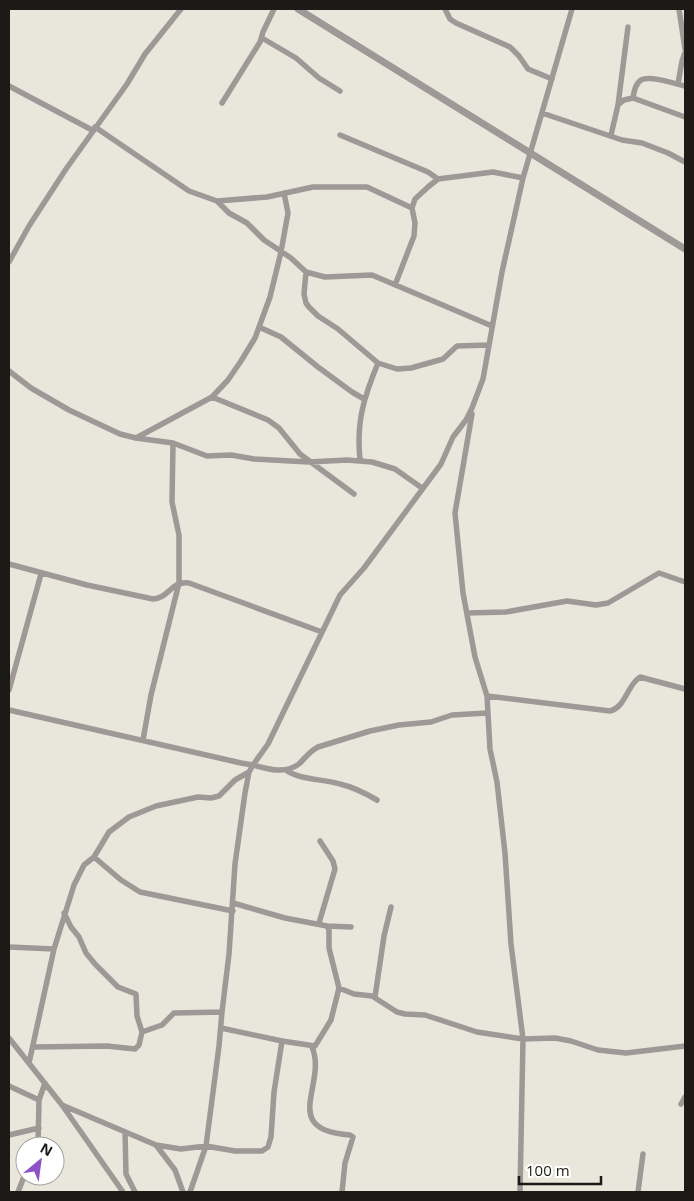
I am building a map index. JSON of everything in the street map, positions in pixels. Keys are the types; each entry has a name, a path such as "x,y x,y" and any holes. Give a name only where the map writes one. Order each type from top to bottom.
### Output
{"street":[{"path":"9,262 50,191 127,84 145,54 181,9"},
{"path":"222,103 262,38 274,9"},
{"path":"298,9 685,249"},
{"path":"445,9 450,19 456,23 510,47 520,56 528,69 552,79"},
{"path":"192,1191 206,1146 221,1028 233,911 235,864 249,772 268,744 344,590 364,568 441,464 454,437 472,408 483,379 492,326 523,178 572,9"},
{"path":"679,9 685,49"},
{"path":"611,135 618,105 628,27"},
{"path":"262,38 296,58 319,78 340,91"},
{"path":"678,84 685,52"},
{"path":"633,98 635,88 641,80 645,79 657,79 685,86"},
{"path":"9,86 94,129 150,164 188,191 217,201 258,199 313,186 368,187 412,208"},
{"path":"618,105 624,100 633,98 685,118"},
{"path":"542,113 654,147 685,162"},
{"path":"340,135 428,172 438,179"},
{"path":"395,285 414,236 415,228 412,208 422,191 438,179 493,172 523,178"},
{"path":"136,438 212,397 228,380 241,361 267,308 281,252 288,213 284,193"},
{"path":"217,201 229,213 246,222 264,240 306,272 325,277 372,275 492,326"},
{"path":"306,272 304,294 309,307 378,363 388,367 405,369 443,359 457,346 489,345"},
{"path":"259,327 282,337 318,367 364,399"},
{"path":"360,460 360,420 364,399 378,363"},
{"path":"9,371 31,388 69,410 120,434 173,443 207,456 231,455 254,459 310,462 360,460 378,463 395,469 422,488"},
{"path":"212,397 274,424 300,454 354,494"},
{"path":"472,408 455,513 463,593 475,657 487,696 490,749 497,782 523,1039 520,1192"},
{"path":"143,740 151,695 179,583 180,544 172,502 173,443"},
{"path":"9,564 41,574 154,599 162,598 171,588 179,583 189,583 322,632"},
{"path":"467,613 506,612 567,602 596,605 608,603 659,573 685,582"},
{"path":"9,690 41,574"},
{"path":"487,696 610,711 619,707 635,681 640,677 685,690"},
{"path":"9,710 264,768 286,770 296,776 342,784 361,791 376,800"},
{"path":"286,770 299,764 311,750 370,731 400,725 431,722 452,715 487,713"},
{"path":"29,1062 54,949 64,914 81,870 84,865 94,858 109,832 129,817 156,806 198,797 212,798 219,796 235,780 249,772"},
{"path":"319,923 335,869 320,841"},
{"path":"94,858 121,880 140,892 233,911"},
{"path":"233,903 285,918 327,926 351,927"},
{"path":"375,998 381,951 391,907"},
{"path":"33,1047 107,1046 135,1049 139,1044 142,1032 137,1016 136,994 118,987 95,964 86,953 79,936 71,927 64,914"},
{"path":"221,1028 312,1047 318,1043 331,1020 339,988 329,948 329,930 327,926"},
{"path":"9,947 54,949"},
{"path":"339,988 348,992 369,995 397,1012 425,1015 477,1032 523,1039 555,1038 598,1050 626,1053 685,1046"},
{"path":"142,1032 162,1025 174,1013 222,1012"},
{"path":"9,1038 46,1083 123,1192"},
{"path":"62,1105 156,1145 189,1149 206,1146 262,1151 268,1147 271,1137 274,1092 282,1041"},
{"path":"312,1047 315,1056 310,1112 318,1127 324,1130 350,1134 354,1139 346,1156 342,1192"},
{"path":"39,1136 39,1100 46,1083"},
{"path":"9,1086 39,1100"},
{"path":"682,1104 685,1097"},
{"path":"9,1135 39,1128"},
{"path":"124,1132 126,1174 135,1192"},
{"path":"156,1145 175,1170 183,1192"},
{"path":"638,1192 643,1154"},
{"path":"14,1192 19,1190"}]}
